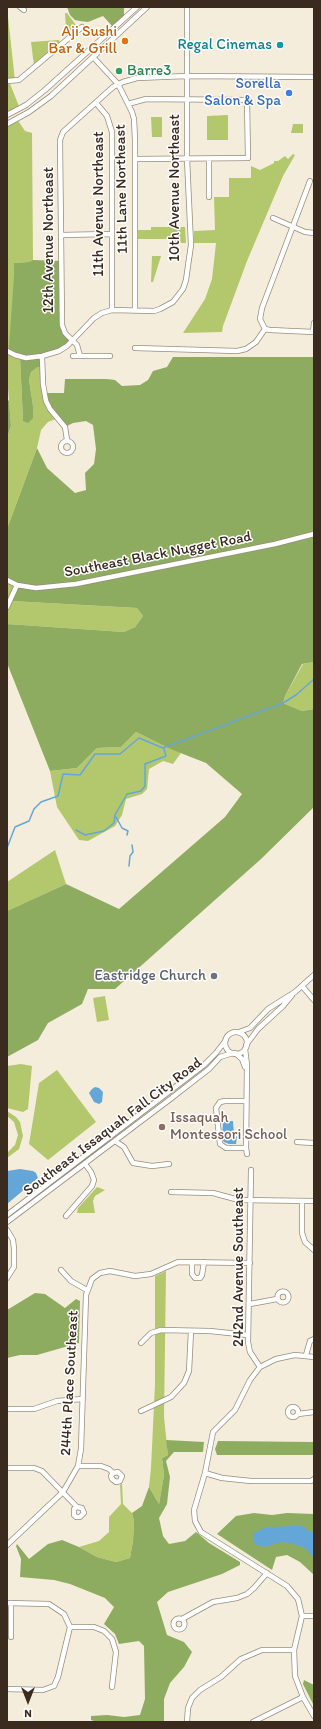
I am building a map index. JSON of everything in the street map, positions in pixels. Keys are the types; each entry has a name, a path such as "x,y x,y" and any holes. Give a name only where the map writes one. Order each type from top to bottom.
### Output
{"street":[{"path":"20,7 24,10"},
{"path":"7,115 26,105 45,90 137,7"},
{"path":"7,124 29,112 51,96 147,7"},
{"name":"10th Avenue Northeast","path":"112,310 154,311 167,306 179,296 184,285 191,245 187,159 187,7"},
{"path":"7,81 20,80 82,27"},
{"name":"11th Lane Northeast","path":"93,57 118,84 132,112 135,126 135,311"},
{"path":"96,103 118,84 137,78 187,76 314,76"},
{"path":"128,104 141,100 247,100 248,158 135,159"},
{"name":"12th Avenue Northeast","path":"80,356 79,349 73,340 65,333 62,325 61,136 96,103"},
{"name":"11th Avenue Northeast","path":"96,103 107,116 111,126 112,310"},
{"path":"209,158 209,197"},
{"path":"310,181 260,313 261,324 265,328 276,332 314,332 314,323"},
{"path":"273,218 306,232 314,232"},
{"path":"61,235 112,234"},
{"path":"7,351 20,357 42,356 63,349 98,315 112,310"},
{"path":"135,348 237,351 246,349 256,342 265,328"},
{"path":"42,356 43,384 46,401 50,409 63,424 67,440"},
{"path":"73,356 110,356"},
{"name":"Southeast Black Nugget Road","path":"7,580 17,585 48,588 76,584 275,544 314,534"},
{"path":"7,607 17,585"},
{"path":"246,1071 242,1059 227,1048 226,1040 230,1034 250,1028 268,1009 295,992 314,975"},
{"path":"302,986 314,1000"},
{"path":"234,1053 240,1053 246,1047 258,1029 283,1006 295,992"},
{"path":"239,1032 246,1038 247,1154"},
{"name":"Southeast Issaquah Fall City Road","path":"7,1216 204,1065 216,1054 226,1040"},
{"name":"Southeast Issaquah Fall City Road","path":"7,1222 210,1069 220,1057 234,1053"},
{"path":"246,1101 228,1100 220,1102 216,1108 220,1144 226,1148 246,1148"},
{"path":"115,1141 124,1147 133,1162 152,1166 168,1164"},
{"path":"297,1142 314,1143"},
{"path":"66,1216 92,1186 94,1180 85,1164"},
{"name":"242nd Avenue Southeast","path":"251,1170 250,1304 248,1335 250,1352 260,1367"},
{"path":"171,1192 213,1193 234,1199 314,1201"},
{"path":"302,1201 302,1233 305,1242 314,1250"},
{"path":"7,1230 13,1240 14,1249 14,1268 7,1278"},
{"path":"192,1262 192,1274 195,1278 200,1278 202,1275 204,1262"},
{"path":"61,1270 71,1281 87,1290 92,1279 105,1271 143,1276 157,1272 172,1264 192,1262 250,1263"},
{"name":"244th Place Southeast","path":"7,1545 63,1492 78,1466 81,1449 87,1290"},
{"path":"250,1304 277,1299"},
{"path":"141,1343 147,1336 156,1331 226,1332 248,1335"},
{"path":"141,1411 171,1397 184,1383 189,1371 191,1331"},
{"path":"306,1355 310,1341 314,1339"},
{"path":"314,1356 286,1356 268,1362 260,1367 250,1380 235,1410 213,1432 205,1473 195,1504 194,1515 198,1526 208,1537 287,1586 294,1593 301,1606 302,1616 294,1650 295,1676 303,1698 314,1716"},
{"path":"7,1409 34,1409 58,1401 82,1399"},
{"path":"298,1414 314,1412"},
{"path":"78,1466 100,1466 109,1469 113,1473"},
{"path":"7,1468 37,1469 45,1474 77,1507"},
{"path":"205,1473 222,1478 251,1481 313,1481"},
{"path":"182,1619 213,1602 237,1598 247,1594 267,1573"},
{"path":"7,1689 43,1690 51,1688 58,1677 70,1627 68,1619 61,1611 49,1604 9,1603 12,1637"},
{"path":"302,1616 314,1616"},
{"path":"70,1627 94,1627 104,1631 112,1639 116,1652 112,1687"},
{"path":"187,1722 188,1708 195,1694 221,1677 235,1663 247,1655 262,1650 294,1650"},
{"path":"253,1722 303,1698"}],"green space":[{"path":"7,7 15,81 9,81 20,109 7,115"},
{"path":"67,7 124,7 124,18 113,27 103,16 88,22 80,21 75,20 70,15"},
{"path":"65,13 67,13 76,25 69,32 66,29"},
{"path":"59,40 60,43 34,66 31,42"},
{"path":"228,115 228,140 207,140 207,116"},
{"path":"151,117 162,117 162,137 152,137"},
{"path":"17,119 25,131 32,133 33,260 14,263 23,421 33,406 29,380 31,372 38,367 42,367 44,393 58,418 48,422 41,430 37,448 7,529 7,438 11,426 7,376 7,124"},
{"path":"293,124 303,124 303,133 291,133"},
{"path":"293,154 295,155 283,176 247,261 222,332 183,333 205,299 212,279 216,243 194,243 194,231 215,230 214,197 229,197 229,178 251,178 251,166 260,170 285,156 288,159"},
{"path":"151,227 185,227 186,243 174,243 170,239 137,239 137,230 151,230"},
{"path":"152,256 161,256 153,282 151,282"},
{"path":"33,260 61,261 62,325 73,340 67,346 42,356 42,367 38,367 31,372 29,380 33,406 33,418 28,423 23,421 20,357 9,353 9,347 14,263"},
{"path":"173,357 314,357 314,662 302,664 285,696 283,703 302,711 314,709 314,807 261,859 115,989 88,989 82,1004 48,1023 38,1040 7,1057 7,911 66,884 119,909 225,817 242,794 206,763 173,750 136,732 121,747 97,748 77,768 50,771 7,663 7,624 124,632 135,627 143,616 137,608 11,601 17,585 7,580 7,529 37,448 47,468 75,493 86,490 85,473 94,464 96,449 93,425 86,421 73,423 65,427 50,409 44,393 64,393 65,379 107,379 115,380 122,386 140,385 148,380 153,371 167,367"},
{"path":"9,400 11,426 7,438 7,402"},
{"path":"7,581 17,585 11,601 137,608 143,616 135,627 124,632 7,624"},
{"path":"314,662 314,709 302,711 283,703 285,696 303,664"},
{"path":"136,732 181,753 173,764 163,761 149,769 147,789 142,794 126,799 122,815 115,826 88,841 79,840 57,807 50,771 77,768 97,748 121,747"},
{"path":"55,850 66,884 7,911 7,882"},
{"path":"105,996 109,1020 97,1022 93,998"},
{"path":"21,1064 32,1066 28,1109 23,1112 7,1108 7,1066"},
{"path":"57,1070 96,1122 48,1160 29,1144 39,1083"},
{"path":"7,1111 16,1117 20,1122 23,1136 19,1149 7,1158 7,1153 15,1145 18,1135 14,1122 7,1116"},
{"path":"97,1187 105,1190 95,1196 93,1201 95,1213 77,1213 78,1208"},
{"path":"166,1271 164,1417 168,1455 162,1458 164,1475 159,1504 149,1487 155,1384 155,1276"},
{"path":"35,1293 45,1294 65,1308 76,1299 80,1301 79,1343 37,1355 20,1355 7,1358 7,1310"},
{"path":"166,1440 204,1442 203,1452 174,1452 166,1461 170,1477 167,1504 159,1518 163,1536 169,1544 185,1541 196,1532 209,1543 240,1562 240,1565 222,1574 168,1592 157,1602 167,1635 184,1642 192,1652 184,1667 170,1683 164,1699 164,1722 97,1722 91,1720 91,1716 107,1715 124,1717 140,1715 145,1699 144,1646 139,1641 119,1644 115,1634 104,1624 114,1607 105,1598 70,1584 54,1580 20,1577 21,1559 16,1546 17,1544 29,1559 48,1544 62,1540 97,1557 116,1562 130,1558 134,1521 132,1513 142,1506 149,1487 159,1504 164,1475 162,1458 168,1455"},
{"path":"218,1441 314,1442 314,1455 217,1455 215,1449"},
{"path":"122,1483 123,1504 132,1513 134,1521 133,1541 130,1558 116,1562 97,1557 79,1547 99,1541 109,1532 109,1517 121,1504 120,1485"},
{"path":"254,1513 272,1515 287,1513 314,1514 314,1575 300,1562 287,1555 276,1557 272,1570 217,1534 236,1516"},
{"path":"304,1680 314,1685 314,1706 303,1684"}],"water":[{"path":"95,1087 99,1088 103,1092 102,1102 99,1104 94,1102 89,1093"},
{"path":"223,1121 233,1121 234,1134 237,1137 236,1144 229,1144 224,1142 222,1139"},
{"path":"20,1169 33,1171 36,1173 38,1178 7,1204 7,1171"},
{"path":"300,1525 311,1532 314,1531 314,1558 305,1548 294,1544 281,1542 264,1547 257,1545 253,1541 254,1533 264,1528"}],"waterway":[{"path":"7,848 15,827 29,821 34,809 41,802 58,796 63,774 80,775 95,754 120,754 139,738 163,748 283,703 296,695 314,679"},
{"path":"76,830 85,835 104,831 114,823 115,815 127,794 141,791 145,786 145,764 166,756 164,749"},
{"path":"116,817 122,828 128,831 127,835"},
{"path":"129,866 130,856 133,852 132,845"}],"place":[{"name":"Aji Sushi Bar & Grill","path":"125,41"},
{"name":"Regal Cinemas","path":"280,45"},
{"name":"Barre3","path":"119,71"},
{"name":"Sorella Salon & Spa","path":"289,93"},
{"name":"Eastridge Church","path":"214,976"},
{"name":"Issaquah Montessori School","path":"162,1127"}]}
